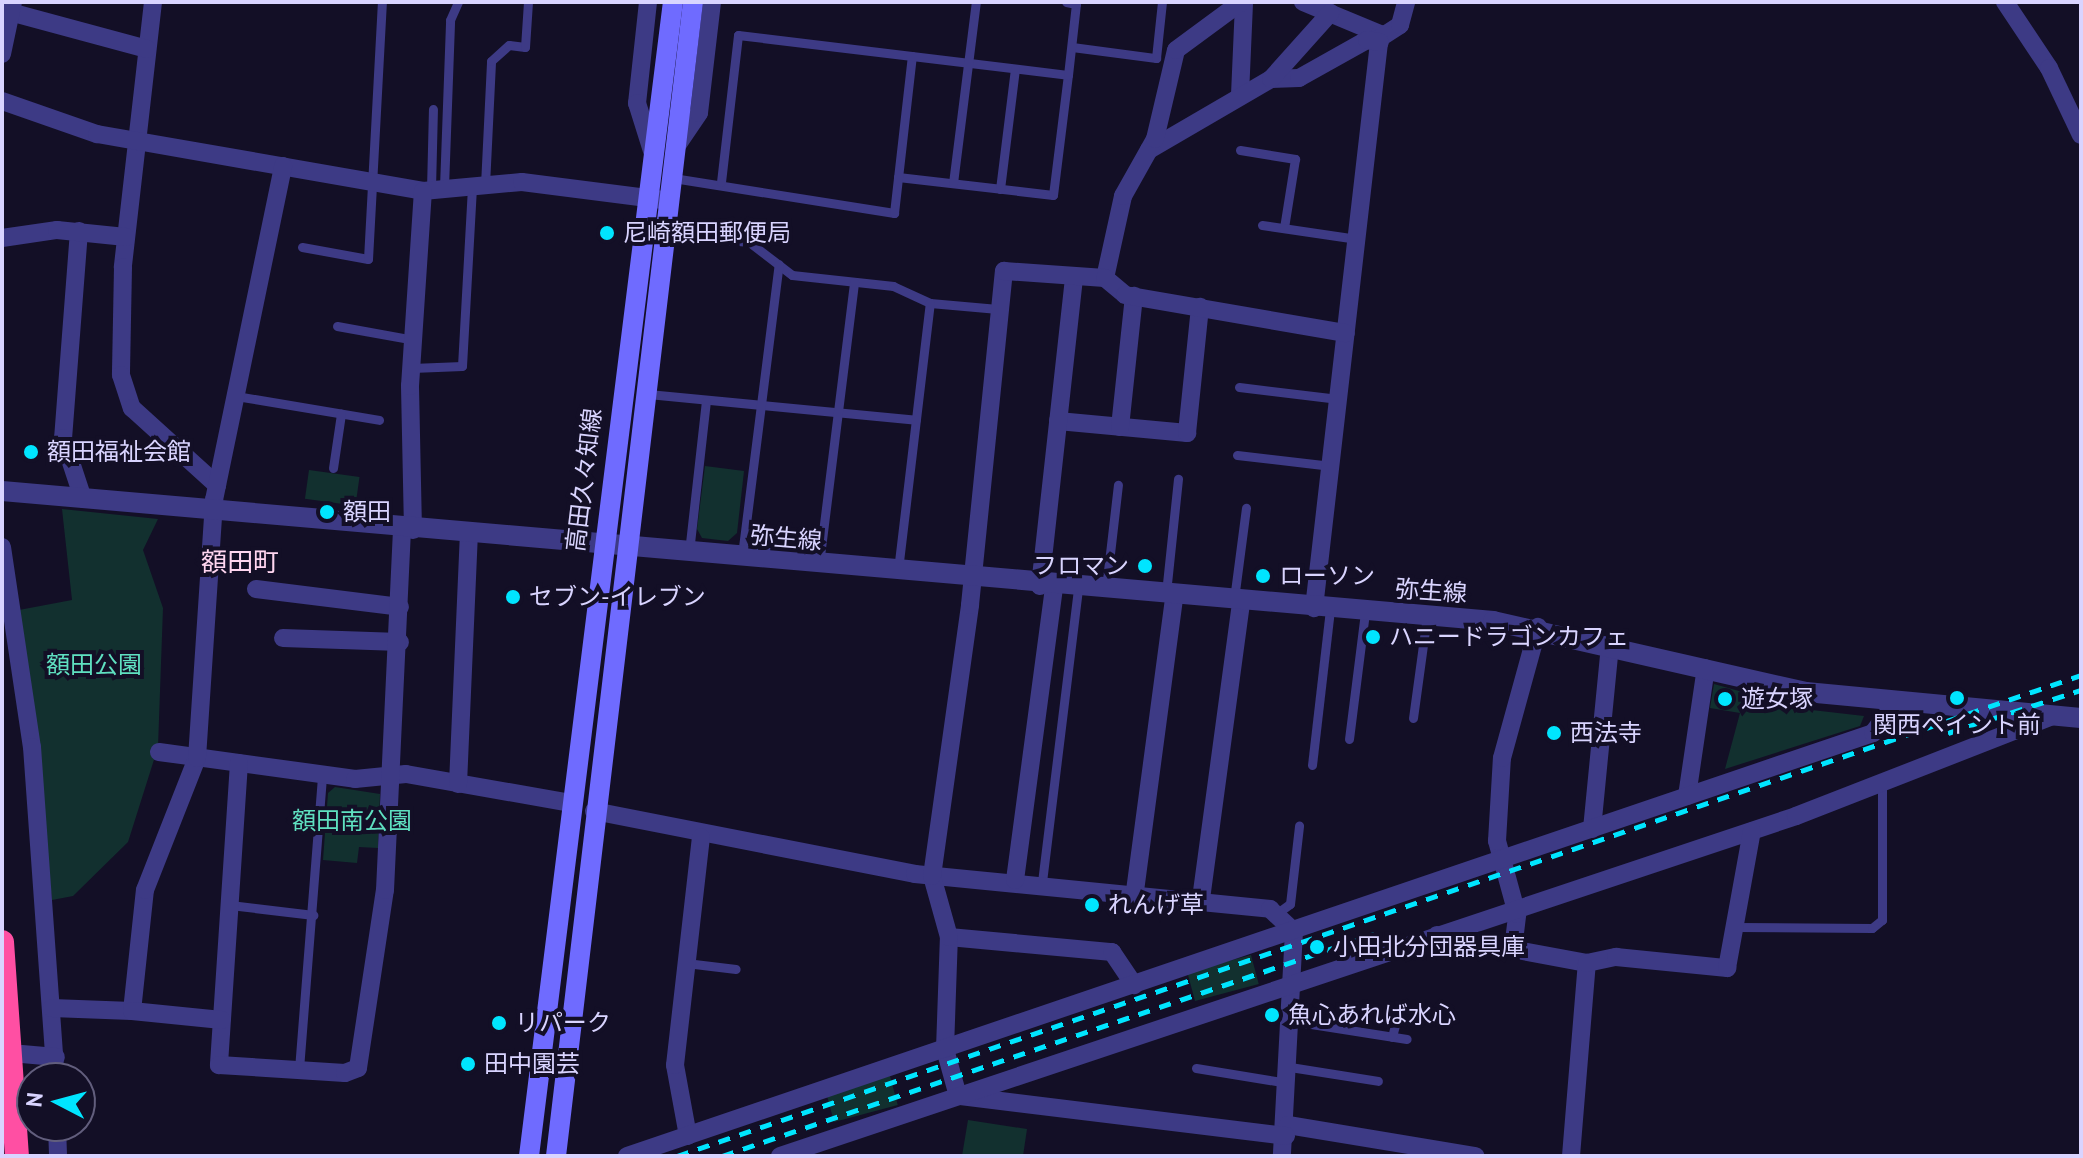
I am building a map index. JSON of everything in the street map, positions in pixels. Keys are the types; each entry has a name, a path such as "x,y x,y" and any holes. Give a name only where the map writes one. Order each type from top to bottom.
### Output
{"highway":[{"path":"2,942 17,1156"}],"main road":[{"name":"高田久々知線","path":"556,1156 670,178 662,152 673,2"},
{"name":"高田久々知線","path":"529,1156 646,200 662,152 693,2"}],"street":[{"path":"153,2 141,143 126,237 124,393 156,433 217,485"},
{"path":"648,2 637,103 662,152 699,113 712,2"},
{"path":"1240,95 1243,2"},
{"path":"1105,278 1123,196 1149,150 1176,50 1243,2"},
{"path":"1303,2 1337,10 1380,40"},
{"path":"1271,79 1299,78 1367,40 1380,40 1400,25 1406,2"},
{"path":"2005,2 2049,68 2081,135"},
{"path":"2,54 11,7 147,49"},
{"path":"1149,150 1271,79 1337,10"},
{"path":"1322,609 1331,466 1380,40"},
{"path":"2,101 141,143 373,182 433,189 522,182 646,200 667,200"},
{"path":"132,1011 145,890 197,758 217,485 283,166"},
{"path":"239,763 219,1065 358,1068 385,890 386,777 400,642 412,368 433,189"},
{"path":"2,238 79,231 126,237"},
{"path":"79,231 63,438 83,499"},
{"path":"958,1096 945,1049 949,937 932,876 970,580 1004,271 1074,279 1105,278 1134,296 1346,333"},
{"path":"1015,880 1047,587 1058,421 1074,279"},
{"path":"1120,427 1134,296"},
{"path":"1058,421 1187,433 1200,307"},
{"name":"弥生線","path":"2,491 601,549 1538,627 1806,692 2081,718"},
{"path":"458,784 469,535"},
{"path":"2,547 32,747 56,1062"},
{"path":"256,589 400,607"},
{"path":"1135,891 1170,597"},
{"path":"1201,899 1237,603"},
{"path":"1513,949 1514,908 1499,861 1502,758 1538,627"},
{"path":"283,638 314,647 400,642"},
{"path":"1592,829 1610,644"},
{"path":"1687,796 1706,668"},
{"path":"627,1156 1873,733 1897,701"},
{"path":"780,1156 1435,934 1752,831 1882,784 2050,717"},
{"path":"159,752 322,775 458,784 571,803"},
{"path":"594,811 701,837 932,876 1042,882 1201,899 1276,914 1294,931"},
{"path":"1435,934 1587,963 1616,957 1727,968 1752,831"},
{"path":"688,1136 675,1083 701,837"},
{"path":"1282,1156 1287,1130 1290,1075 1292,1021 1288,986 1294,931"},
{"path":"949,937 1112,952 1134,985"},
{"path":"1571,1156 1587,963"},
{"path":"52,1008 132,1011 222,1020"},
{"path":"22,1054 56,1057"},
{"path":"958,1096 1287,1130 1475,1156"}],"lane":[{"path":"302,247 368,259 382,2"},
{"path":"433,189 450,20 458,2"},
{"path":"412,368 462,366 491,61 509,45 525,47 528,2"},
{"path":"953,183 976,2"},
{"path":"898,177 1053,195 1076,4 1066,2"},
{"path":"1072,47 1156,58 1162,2"},
{"path":"721,182 738,35 1068,75"},
{"path":"670,178 721,182 758,197 894,213 912,56"},
{"path":"1000,189 1015,69"},
{"path":"433,109 433,189"},
{"path":"1240,150 1295,159 1284,228"},
{"path":"1262,225 1357,239"},
{"path":"663,234 749,242 792,275 893,286 930,303 998,309"},
{"path":"742,560 779,264"},
{"path":"819,567 854,282"},
{"path":"897,574 930,303"},
{"path":"337,326 414,340"},
{"path":"1239,387 1338,399"},
{"path":"644,393 706,401 763,402 916,420"},
{"path":"236,396 379,420"},
{"path":"688,556 706,401"},
{"path":"333,468 341,414"},
{"path":"1237,455 1331,466"},
{"path":"1170,597 1178,479"},
{"path":"1106,592 1118,485"},
{"path":"1237,603 1246,508"},
{"path":"1042,882 1078,589"},
{"path":"1312,765 1322,609"},
{"path":"1349,739 1365,612"},
{"path":"1413,718 1427,616"},
{"path":"299,1069 322,775"},
{"path":"1736,927 1872,928 1882,920 1882,784"},
{"path":"1276,914 1290,904 1299,826"},
{"path":"230,905 313,915"},
{"path":"686,963 736,969"},
{"path":"1292,1021 1407,1039"},
{"path":"1392,1037 1395,1025"},
{"path":"1196,1068 1378,1081"}],"green space":[{"path":"705,466 744,471 737,533 728,541 702,538 697,529"},
{"path":"309,470 360,477 355,506 305,499"},
{"name":"額田公園","path":"62,509 158,519 143,550 163,608 158,747 128,842 73,896 52,900 19,610 72,600"},
{"path":"1714,684 1803,709 1864,716 1860,726 1725,769 1740,713 1710,708"},
{"name":"額田南公園","path":"335,787 380,794 378,848 359,847 357,863 323,860 328,793"},
{"path":"1251,955 1259,984 1195,1001 1187,972"},
{"path":"890,1076 898,1105 834,1122 826,1093"},
{"path":"968,1120 1027,1129 1023,1156 962,1156"}],"railway":[{"path":"677,1156 2081,675"},
{"path":"1948,733 2081,690"},
{"path":"722,1156 1374,934"}],"place":[{"name":"尼崎額田郵便局","path":"607,233"},
{"name":"額田福祉会館","path":"31,452"},
{"name":"額田","path":"327,512"},
{"name":"フロマン","path":"1145,566"},
{"name":"ローソン","path":"1263,576"},
{"name":"セブン-イレブン","path":"513,597"},
{"name":"ハニードラゴンカフェ","path":"1373,637"},
{"name":"関西ペイント前","path":"1957,698"},
{"name":"遊女塚","path":"1725,699"},
{"name":"西法寺","path":"1554,733"},
{"name":"れんげ草","path":"1092,905"},
{"name":"小田北分団器具庫","path":"1317,947"},
{"name":"魚心あれば水心","path":"1272,1015"},
{"name":"リパーク","path":"499,1023"},
{"name":"田中園芸","path":"468,1064"}],"district":[{"name":"額田町","path":"240,562"}]}
